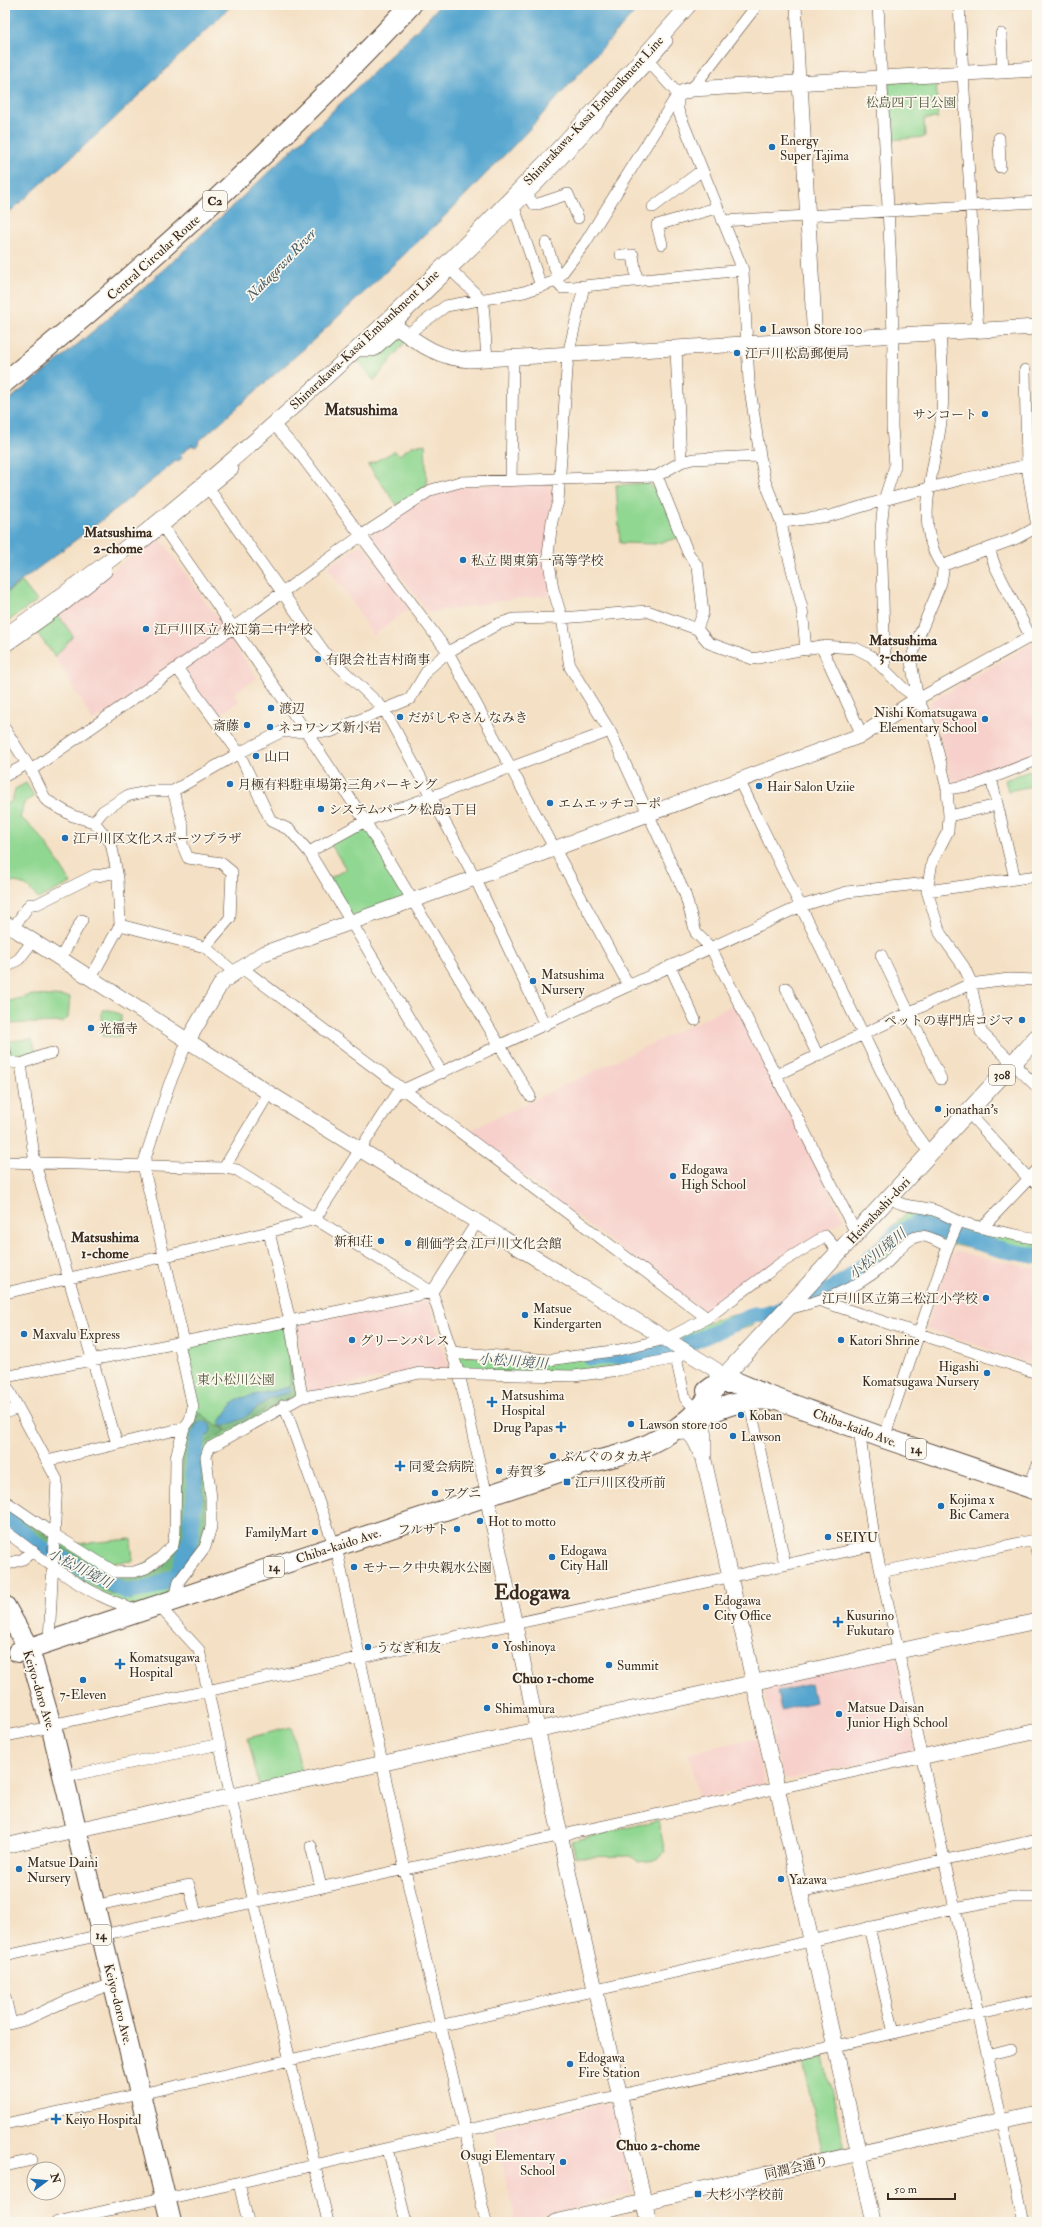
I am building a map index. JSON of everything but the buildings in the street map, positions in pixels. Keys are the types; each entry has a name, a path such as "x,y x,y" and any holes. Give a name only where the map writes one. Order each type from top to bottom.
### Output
{"highway":[{"name":"Central Circular Route","path":"5,367 108,281 230,171 395,5"},
{"name":"Central Circular Route","path":"5,382 115,291 207,208 285,133 412,5"},
{"name":"Chiba-kaido Ave.","path":"590,1462 655,1430 738,1383 795,1406 884,1438 1033,1489"},
{"path":"706,1400 767,1400 795,1406"},
{"name":"Chiba-kaido Ave.","path":"17,1652 590,1462 631,1451 673,1431 706,1400"},
{"name":"Keiyo-doro Ave.","path":"5,1606 17,1652"},
{"name":"Keiyo-doro Ave.","path":"5,1629 17,1652 64,1777 71,1831"},
{"name":"Keiyo-doro Ave.","path":"46,1727 97,1936 118,1994 135,2095"},
{"name":"Keiyo-doro Ave.","path":"97,1936 104,1987 135,2095 159,2200 158,2222"},
{"name":"Keiyo-doro Ave.","path":"159,2200 171,2222"}],"main road":[{"name":"Heiwabashi-dori","path":"706,1400 856,1233 1037,1037"}],"street":[{"name":"Shinarakawa-Kasai Embankment Line","path":"5,636 118,558 358,349 491,220 616,93 689,5"},
{"path":"697,5 649,62 616,93 597,121 526,195 397,322 400,332 430,351 442,356 455,359 487,360 748,344 893,337 1037,327"},
{"path":"5,647 67,603 118,558 163,527 209,490 351,363 358,349 373,349 446,306 524,292 557,279 585,243 685,92 757,5"},
{"path":"796,5 815,341"},
{"path":"878,5 893,337 892,426 895,466 884,500 881,529 885,670"},
{"path":"958,5 978,331"},
{"path":"1001,34 1003,71"},
{"path":"649,62 685,92 881,77 1037,69"},
{"path":"685,92 678,110 716,208 743,270 749,382 760,456 765,481 782,522 785,542 802,608 806,650"},
{"path":"999,138 1000,167"},
{"path":"653,207 702,171"},
{"path":"526,195 535,205 568,194 578,218"},
{"path":"722,221 1037,202"},
{"path":"514,207 541,286"},
{"path":"662,244 657,225 716,208"},
{"path":"546,243 557,279 562,288 743,270"},
{"path":"621,255 634,255 637,280"},
{"path":"451,270 483,300 487,360"},
{"path":"584,286 568,355 558,502 552,521 548,555 553,589 562,618 570,667 610,731 647,815 685,894 696,933 711,948 856,1233"},
{"path":"940,334 943,379 942,414 927,516 932,551 940,563 944,565"},
{"path":"676,349 681,462"},
{"path":"511,480 514,358"},
{"path":"944,565 1017,538 1037,527 1025,370"},
{"path":"278,429 300,454 362,535 448,652 629,986"},
{"path":"5,776 29,767 177,668 362,535 431,490 460,482 658,476 681,462 693,459 760,456"},
{"path":"782,522 830,516 930,488 1032,465"},
{"path":"658,476 688,553 698,567 703,613 696,629"},
{"path":"209,490 326,653 384,709 475,878 546,1024"},
{"path":"163,527 307,733 365,821 530,1096"},
{"path":"5,1501 54,1539 115,1572 140,1570 159,1560 173,1545 175,1532 176,1457 184,1428 190,1420 193,1407 182,1342 143,1165 169,1085 188,1040 222,982 262,954 475,878 862,735 918,699 1033,634 994,566 989,549"},
{"path":"944,565 941,584 916,643 911,662 918,699 933,732 947,789 949,816 948,830 934,857 927,887 940,933 964,967 970,984 981,1032 1037,1087"},
{"path":"94,822 103,811 127,796 150,791 173,791 239,753 282,732 330,732 410,699 428,669 448,652 498,624 514,619 562,618 647,611 696,629 709,643 754,659 821,646 855,648 871,656 903,688 918,699"},
{"path":"821,646 862,735"},
{"path":"177,668 239,753 271,821 290,830 309,852 442,1073"},
{"path":"5,729 29,767 46,800 73,816 94,822 111,843 117,872 120,925 91,978"},
{"path":"309,852 365,821 610,731"},
{"path":"947,789 974,784 1037,760"},
{"path":"991,778 1014,879"},
{"path":"739,780 903,1116 930,1154"},
{"path":"173,791 183,827 182,844 188,858 221,863 232,872 230,918 205,947"},
{"path":"949,816 997,805"},
{"path":"117,872 98,876 95,875 37,904 30,904 9,925 269,1093 666,1339 681,1355 716,1370 706,1400 704,1460"},
{"path":"5,1293 268,1232 315,1219 396,1094 801,906 847,892 927,887 1037,876"},
{"path":"60,959 82,920"},
{"path":"120,925 205,947 239,970 403,1090 707,1318"},
{"path":"5,968 19,959 33,941"},
{"path":"881,955 941,1079"},
{"path":"670,966 696,1020"},
{"path":"776,1075 864,1036 970,984 1009,979 1037,980"},
{"path":"786,988 818,1056"},
{"path":"6,1057 21,1064 52,1053"},
{"path":"21,1064 35,1163 117,1444"},
{"path":"224,1168 269,1093"},
{"path":"974,1120 1033,1181"},
{"path":"5,1162 143,1165 224,1168 237,1170 432,1292 459,1374 619,2095 649,2222"},
{"path":"982,1228 1033,1181 1037,1170"},
{"path":"889,1197 906,1207 921,1207 934,1210 958,1224 1037,1239"},
{"path":"5,1377 432,1292 477,1222"},
{"path":"884,1438 918,1332 949,1244 958,1224"},
{"path":"268,1232 290,1321 302,1397"},
{"path":"451,1352 549,1360 619,1350 666,1339 707,1318 781,1263 825,1236 839,1252"},
{"path":"788,1308 821,1301 849,1290 885,1264 910,1240 922,1236 949,1244"},
{"path":"821,1301 918,1332 1037,1373"},
{"path":"681,1355 685,1398 706,1400"},
{"path":"328,2222 254,1902 199,1650 167,1603 179,1582 205,1547 211,1527 211,1498 206,1457 210,1448 284,1405 302,1397 362,1388 419,1373 574,1376 619,1370 681,1355"},
{"path":"5,1383 57,1480 52,1562 50,1642"},
{"path":"749,1401 785,1564"},
{"path":"284,1405 335,1546 405,1870 486,2222"},
{"path":"5,1413 18,1408"},
{"path":"47,1461 184,1428"},
{"path":"859,1429 875,1545 1024,2222"},
{"path":"673,1431 683,1430 693,1436 704,1460 874,2222"},
{"path":"1033,1489 1037,1466"},
{"path":"5,1531 99,1595 123,1603 137,1613"},
{"path":"881,1572 1036,1537 1037,1553"},
{"path":"5,1736 875,1545"},
{"path":"5,1565 23,1558 33,1551"},
{"path":"5,1846 1037,1621"},
{"path":"5,1956 1037,1731"},
{"path":"64,1777 220,1744"},
{"path":"800,1892 1037,1840"},
{"path":"311,1846 321,1888"},
{"path":"103,1904 189,1885 196,1914"},
{"path":"5,2124 954,1908 1012,1897 1037,1897"},
{"path":"869,1927 894,2033"},
{"path":"5,1997 8,2024 25,2020 66,2001 104,1987"},
{"path":"57,2222 83,2219 159,2200 465,2132 619,2095 1037,2000"},
{"path":"987,2055 1010,2049"},
{"name":"同潤会通り","path":"555,2222 1037,2113"},
{"path":"388,2149 406,2222"},
{"path":"5,2166 32,2160"},
{"path":"239,2183 248,2222"}],"shaded area":[{"name":"私立 関東第一高等学校","path":"547,483 554,495 551,596 518,598 429,613 390,562 381,569 410,608 373,636 351,600 327,567 360,545 363,545 377,563 386,556 371,537 371,533 430,494 457,487"},
{"name":"江戸川区立 松江第二中学校","path":"158,536 224,627 223,631 227,638 230,638 257,678 234,693 239,701 217,717 185,672 186,667 93,721 55,657 73,636 57,613"},
{"name":"Nishi Komatsugawa Elementary School","path":"1037,641 1037,754 976,778 951,782 939,730 929,709 931,701"},
{"name":"Edogawa High School","path":"735,1004 844,1220 778,1259 707,1314 466,1132"},
{"name":"江戸川区立第三松江小学校","path":"957,1252 1037,1269 1037,1366 926,1328 950,1256"},
{"path":"428,1300 449,1369 419,1369 307,1393 296,1325"},
{"name":"Matsue Daisan Junior High School","path":"895,1656 916,1752 787,1780 781,1774 773,1743 756,1747 765,1785 699,1799 689,1753 754,1738 755,1741 775,1736 764,1692 769,1684"},
{"name":"Osugi Elementary School","path":"605,2104 613,2107 632,2194 516,2222 494,2129"}],"green space":[{"name":"松島四丁目公園","path":"936,79 938,118 924,119 925,137 891,140 888,82"},
{"path":"394,337 400,337 406,341 374,381 358,360"},
{"path":"425,444 427,486 397,505 368,465 395,451 399,455 412,446"},
{"path":"648,483 659,492 678,538 654,544 620,543 616,485"},
{"path":"22,582 37,601 5,623 5,594"},
{"path":"57,613 73,636 55,657 34,629"},
{"path":"1037,768 1037,785 1008,791 1005,780"},
{"path":"26,783 34,796 24,803 20,818 35,830 42,838 71,883 38,899 28,887 20,883 5,883 5,805 12,801 15,789"},
{"path":"365,823 409,898 353,918 329,879 346,869 330,843"},
{"path":"33,995 70,997 68,1018 62,1022 6,1024 5,1002"},
{"path":"102,1010 110,1010 121,1015 121,1037 102,1036"},
{"path":"32,1039 36,1051 15,1058 9,1053 8,1041"},
{"path":"920,1210 1037,1241 1037,1264 946,1243 922,1234 847,1289 814,1299 816,1291 846,1272 908,1211"},
{"path":"775,1304 752,1326 692,1345 675,1336 696,1325"},
{"name":"東小松川公園","path":"290,1321 302,1397 209,1448 211,1527 179,1581 175,1600 137,1613 99,1595 5,1531 5,1501 105,1567 134,1572 173,1545 176,1457 190,1420 179,1343"},
{"path":"665,1342 681,1351 674,1356 574,1374 460,1372 454,1355 549,1362"},
{"path":"290,1357 296,1394 228,1431 219,1425 290,1386"},
{"path":"198,1412 226,1431 205,1444 200,1457 205,1499 205,1525 200,1544 176,1572 172,1588 129,1600 103,1590 54,1559 55,1542 113,1578 137,1578 149,1575 177,1550 181,1536 182,1459 189,1431 195,1423"},
{"path":"5,1508 52,1540 51,1557 5,1524"},
{"path":"131,1539 133,1561 106,1563 76,1544"},
{"path":"291,1727 303,1777 259,1786 248,1738"},
{"path":"658,1820 665,1851 658,1860 638,1862 630,1856 575,1857 572,1841"},
{"path":"824,2057 845,2149 823,2154 802,2062"}],"water":[{"path":"5,5 232,5 111,122 5,216"},
{"name":"Nakagawa River","path":"440,5 641,5 523,136 444,217 307,346 198,442 199,444 195,447 192,445 180,455 182,458 177,462 176,461 101,521 5,593 5,403 60,359 167,267 320,123 422,25"},
{"path":"289,1387 291,1392 270,1398 244,1418 223,1427 220,1422 233,1403 241,1398"},
{"path":"200,1421 206,1421 211,1426 209,1435 206,1437 200,1437 195,1432 195,1426"},
{"path":"811,1684 815,1702 781,1710 777,1692"}],"waterway":[{"name":"小松川境川","path":"688,1344 756,1314 770,1314 829,1290 850,1277 897,1233 916,1224 1003,1250 1037,1256"},
{"name":"小松川境川","path":"591,1358 658,1354 670,1350"},
{"name":"小松川境川","path":"5,1518 40,1547 127,1592 151,1588 177,1575 192,1535 191,1521 195,1495 193,1463 198,1437"}],"place":[{"name":"Energy Super Tajima","path":"772,147"},
{"name":"Lawson Store 100","path":"763,329"},
{"name":"江戸川松島郵便局","path":"737,353"},
{"name":"サンコート","path":"985,414"},
{"name":"私立 関東第一高等学校","path":"463,560"},
{"name":"江戸川区立 松江第二中学校","path":"146,629"},
{"name":"有限会社吉村商事","path":"318,659"},
{"name":"渡辺","path":"271,708"},
{"name":"だがしやさん なみき","path":"400,717"},
{"name":"Nishi Komatsugawa Elementary School","path":"985,719"},
{"name":"斎藤","path":"247,725"},
{"name":"ネコワンズ新小岩","path":"270,727"},
{"name":"山口","path":"256,756"},
{"name":"月極有料駐車場第3三角パーキング","path":"230,784"},
{"name":"Hair Salon Uziie","path":"759,786"},
{"name":"エムエッチコーポ","path":"550,803"},
{"name":"システムパーク松島2丁目","path":"321,809"},
{"name":"江戸川区文化スポーツプラザ","path":"65,838"},
{"name":"Matsushima Nursery","path":"533,981"},
{"name":"ペットの専門店コジマ","path":"1022,1020"},
{"name":"光福寺","path":"91,1028"},
{"name":"jonathan's","path":"938,1109"},
{"name":"Edogawa High School","path":"673,1176"},
{"name":"新和荘","path":"381,1241"},
{"name":"創価学会 江戸川文化会館","path":"408,1243"},
{"name":"江戸川区立第三松江小学校","path":"986,1298"},
{"name":"Matsue Kindergarten","path":"525,1315"},
{"name":"Maxvalu Express","path":"24,1334"},
{"name":"グリーンパレス","path":"352,1340"},
{"name":"Katori Shrine","path":"841,1340"},
{"name":"Higashi Komatsugawa Nursery","path":"987,1373"},
{"name":"Matsushima Hospital","path":"492,1402"},
{"name":"Koban","path":"741,1415"},
{"name":"Lawson store 100","path":"631,1424"},
{"name":"Drug Papas","path":"561,1427"},
{"name":"Lawson","path":"733,1436"},
{"name":"ぶんぐのタカギ","path":"553,1456"},
{"name":"同愛会病院","path":"400,1466"},
{"name":"寿賀多","path":"499,1471"},
{"name":"江戸川区役所前","path":"567,1482"},
{"name":"アグニ","path":"435,1493"},
{"name":"Kojima x Bic Camera","path":"941,1506"},
{"name":"Hot to motto","path":"480,1521"},
{"name":"フルサト","path":"457,1529"},
{"name":"FamilyMart","path":"315,1532"},
{"name":"SEIYU","path":"828,1537"},
{"name":"Edogawa City Hall","path":"552,1557"},
{"name":"モナーク中央親水公園","path":"354,1567"},
{"name":"Edogawa City Office","path":"706,1607"},
{"name":"Kusurino Fukutaro","path":"838,1622"},
{"name":"Yoshinoya","path":"495,1646"},
{"name":"うなぎ和友","path":"368,1647"},
{"name":"Komatsugawa Hospital","path":"120,1664"},
{"name":"Summit","path":"609,1665"},
{"name":"7-Eleven","path":"83,1680"},
{"name":"Shimamura","path":"487,1708"},
{"name":"Matsue Daisan Junior High School","path":"839,1714"},
{"name":"Matsue Daini Nursery","path":"19,1869"},
{"name":"Yazawa","path":"781,1879"},
{"name":"Edogawa Fire Station","path":"570,2064"},
{"name":"Keiyo Hospital","path":"56,2119"},
{"name":"Osugi Elementary School","path":"563,2162"},
{"name":"大杉小学校前","path":"698,2194"}],"district":[{"name":"Matsushima","path":"361,410"},
{"name":"Matsushima 2-chome","path":"118,540"},
{"name":"Matsushima 3-chome","path":"903,648"},
{"name":"Matsushima 1-chome","path":"105,1246"},
{"name":"Edogawa","path":"532,1592"},
{"name":"Chuo 1-chome","path":"553,1678"},
{"name":"Chuo 2-chome","path":"658,2145"}]}
